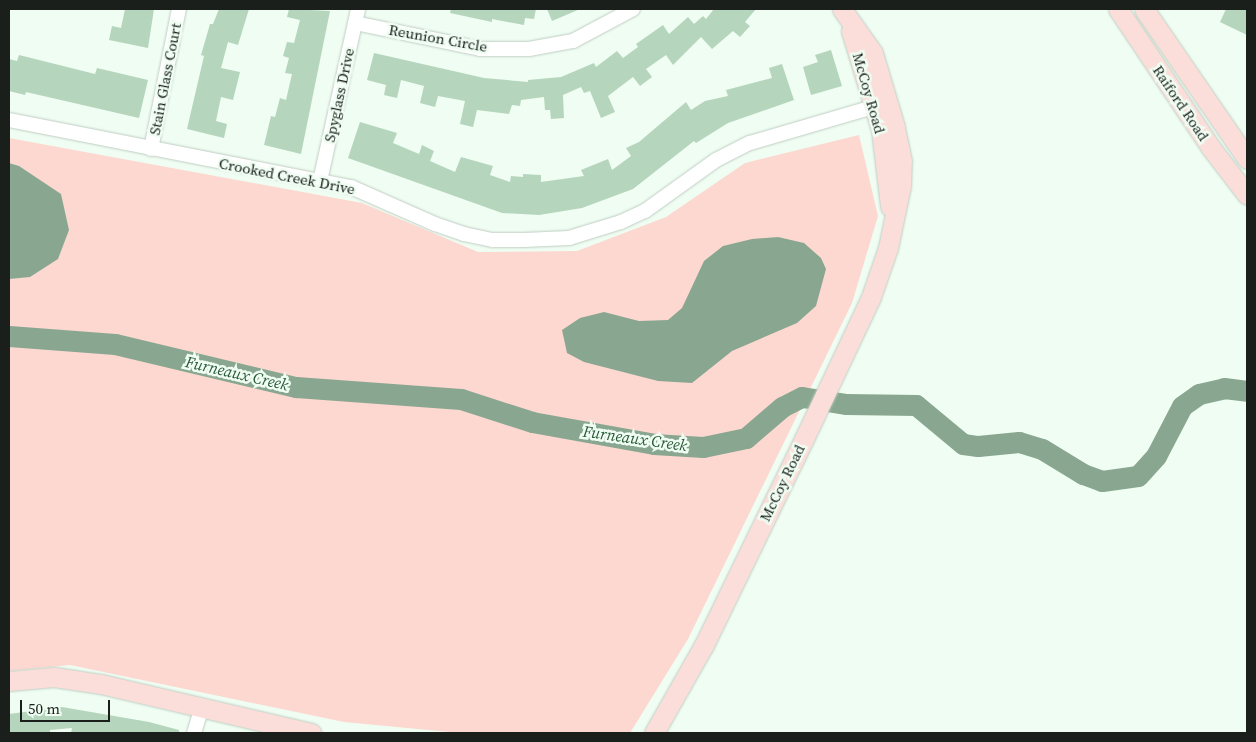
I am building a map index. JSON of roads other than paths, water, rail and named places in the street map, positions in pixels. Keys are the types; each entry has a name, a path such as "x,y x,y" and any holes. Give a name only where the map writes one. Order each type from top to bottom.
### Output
{"street":[{"name":"Stain Glass Court","path":"151,149 179,9"},
{"name":"Spyglass Drive","path":"320,181 358,9"},
{"name":"Reunion Circle","path":"355,23 480,49 529,49 573,41 633,9"},
{"name":"Raiford Road","path":"1118,9 1206,140 1247,195"},
{"name":"Raiford Road","path":"1144,9 1247,160"},
{"name":"McCoy Road","path":"654,733 704,645 804,439 881,273 892,224 881,130 882,104 845,15"},
{"name":"Crooked Creek Drive","path":"9,120 358,189 434,224 464,234 493,240 569,238 645,211 716,160 750,143 882,104"},
{"path":"9,681 54,677 101,684 312,733"},
{"path":"194,733 202,706"}],"waterway":[{"name":"Furneaux Creek","path":"9,336 115,344 296,387 461,399 532,422 654,444 703,447 746,438 782,407 802,397 846,404 916,405 963,444 978,446 1019,442 1042,449 1083,474 1102,481 1138,476 1156,456 1182,406 1199,394 1224,388 1247,391"}]}
